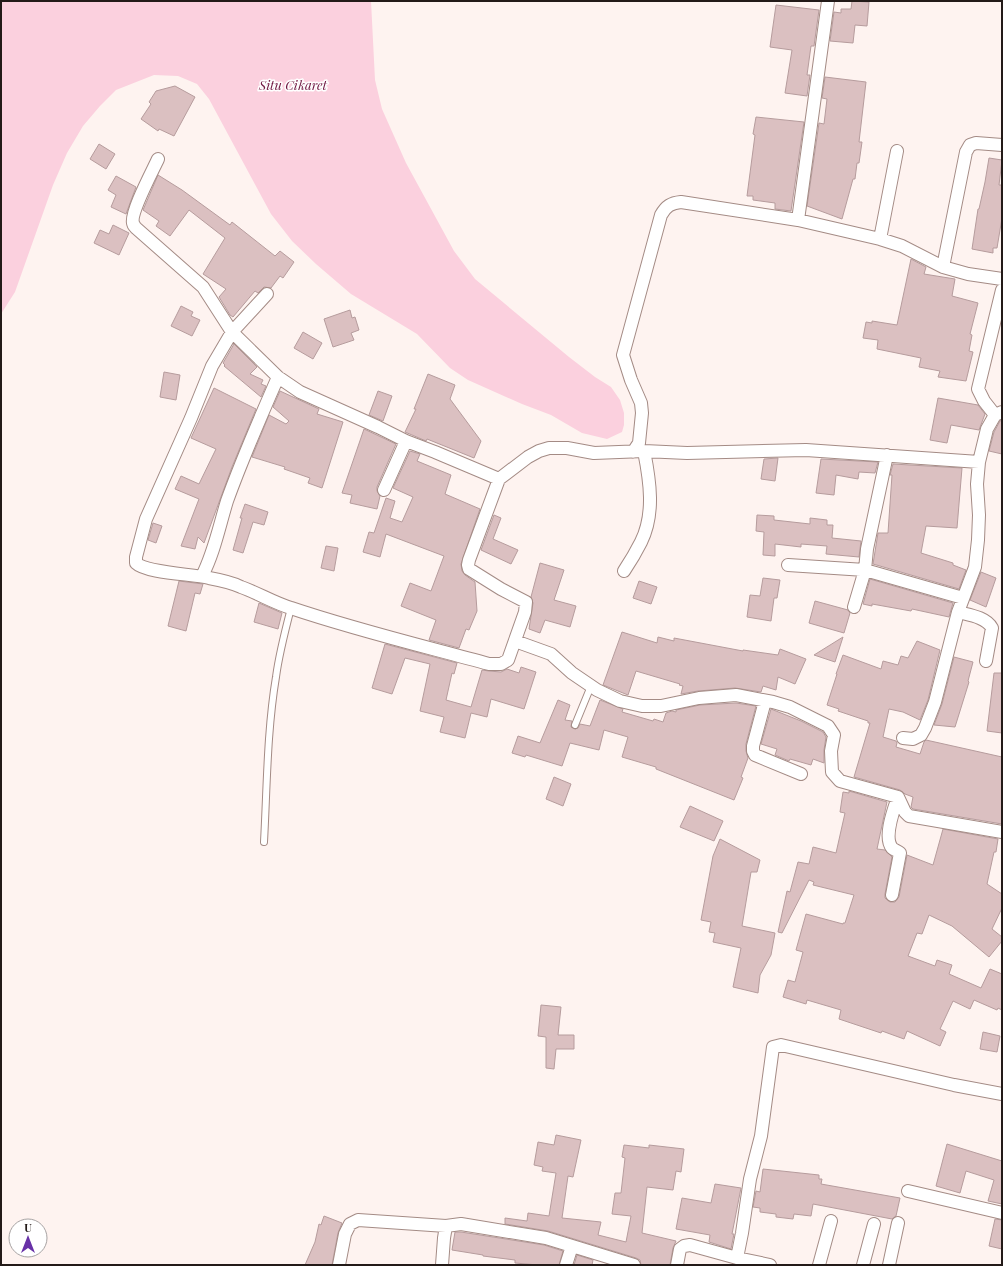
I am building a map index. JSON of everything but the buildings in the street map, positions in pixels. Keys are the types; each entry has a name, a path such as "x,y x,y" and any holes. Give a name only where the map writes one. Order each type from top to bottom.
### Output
{"street":[{"path":"798,220 828,1"},
{"path":"943,267 966,152 970,145 976,143 1002,145"},
{"path":"880,239 897,151"},
{"path":"158,159 138,199 132,217 132,223 203,287 232,332 278,377 300,392 406,441 441,454 499,479"},
{"path":"624,571 641,542 649,515 650,483 638,451 642,413 641,403 631,380 623,355 658,222 664,208 672,203 681,202 798,220 880,239 902,246 943,267 968,274 1002,279"},
{"path":"903,738 913,739 921,735 926,728 935,702 958,612 975,567 979,515 977,484 979,462 987,429 998,413 984,401 978,389 1002,290"},
{"path":"267,294 232,332 212,366 191,418 146,519 136,557 136,564 140,567 202,576 240,586 291,608 489,664 502,664 508,660 526,602 491,584 469,569 468,565 499,479 539,451 549,448 567,448 594,453 638,451 687,453 806,450 979,462"},
{"path":"202,576 209,562 227,502 245,454 278,377"},
{"path":"384,490 406,441"},
{"path":"854,607 865,570 871,530 887,455"},
{"path":"788,565 865,570 963,598"},
{"path":"958,612 983,619 989,623 996,634 986,661"},
{"path":"515,641 551,654 572,673 597,690 620,700 642,706 661,706 700,698 736,695 790,707 828,726 834,735 831,751 832,772 840,782 898,797"},
{"path":"765,701 753,746 753,752 755,755 801,774"},
{"path":"898,797 905,812 909,816 1002,832"},
{"path":"892,895 900,853 893,849 889,842 888,836 898,797"},
{"path":"737,1258 750,1179 761,1136 772,1047 781,1044 954,1085 1002,1094"},
{"path":"908,1191 1002,1214"},
{"path":"339,1265 345,1234 350,1224 358,1220 446,1226 461,1224 546,1238 634,1265"},
{"path":"819,1265 831,1222"},
{"path":"889,1265 898,1223"},
{"path":"863,1265 874,1224"},
{"path":"442,1265 446,1226"},
{"path":"677,1265 680,1249 684,1246 690,1245 737,1258 770,1265"},
{"path":"566,1265 572,1246"}],"lane":[{"path":"264,842 272,712 281,645 291,608"},
{"path":"575,725 591,686"}],"water":[{"name":"Situ Cikaret","path":"1,1 371,1 375,80 382,109 406,163 454,251 475,279 569,357 611,387 620,400 624,413 624,425 622,432 607,439 582,433 551,415 468,380 450,368 417,334 351,294 292,241 271,214 209,99 197,84 178,76 154,75 116,90 83,126 67,153 53,185 15,292 1,314"}]}
